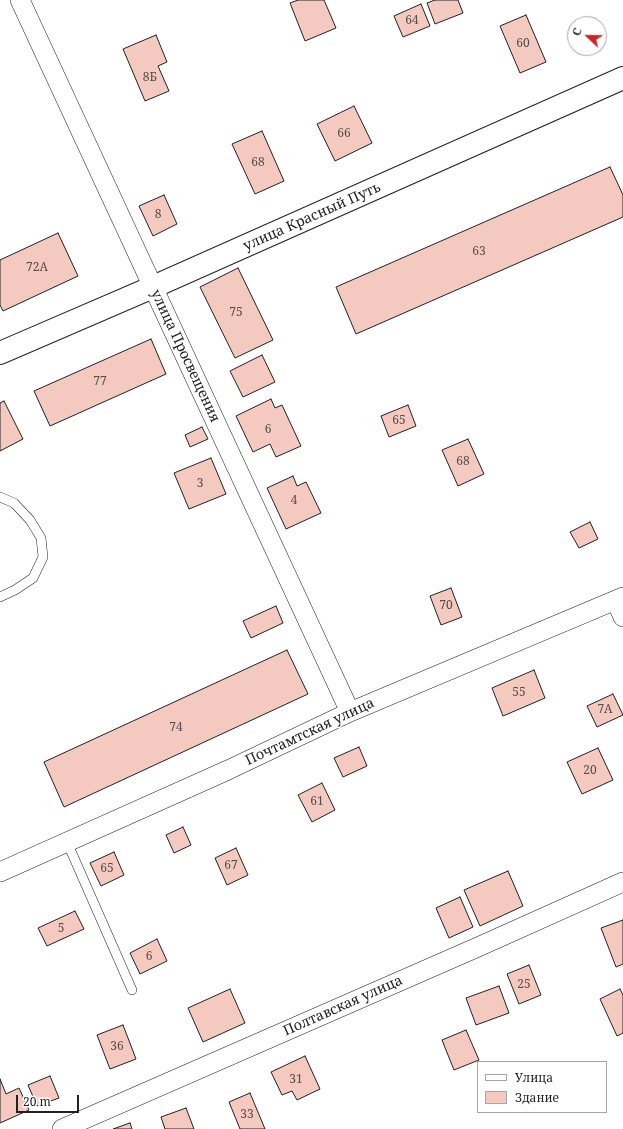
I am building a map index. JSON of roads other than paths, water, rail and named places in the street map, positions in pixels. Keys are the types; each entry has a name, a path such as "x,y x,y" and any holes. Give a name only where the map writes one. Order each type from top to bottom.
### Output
{"street":[{"name":"улица Просвещения","path":"20,0 350,712"},
{"name":"улица Красный Путь","path":"0,353 153,287 623,78"},
{"name":"Почтамтская улица","path":"0,872 228,770 350,712 620,605"},
{"name":"Полтавская улица","path":"62,1129 623,882"}],"lane":[{"path":"0,497 14,503 30,520 42,538 43,557 33,578 15,590 0,597"},
{"path":"67,842 132,990"}]}
